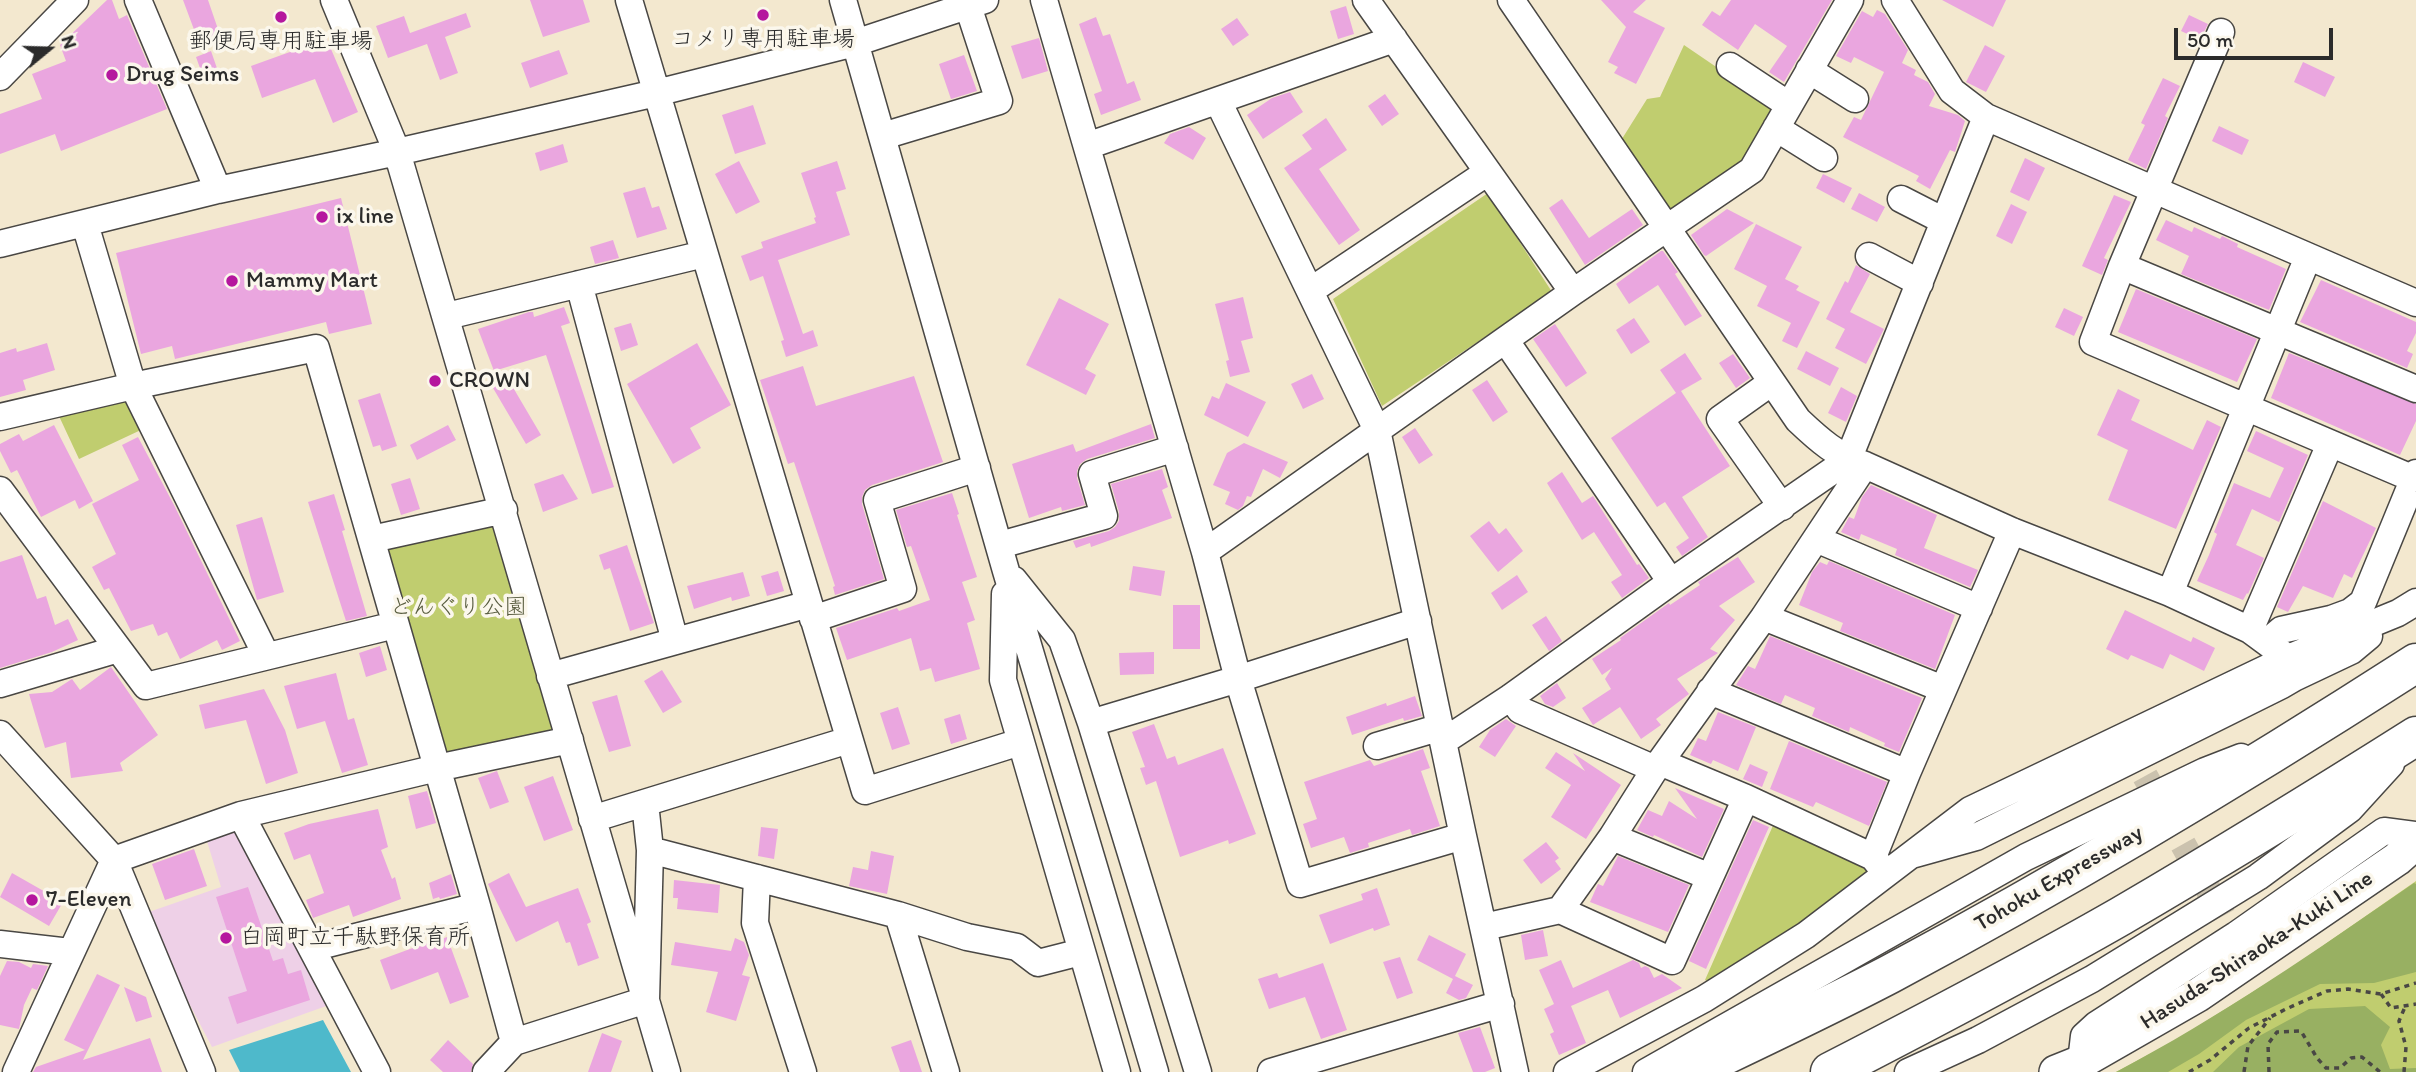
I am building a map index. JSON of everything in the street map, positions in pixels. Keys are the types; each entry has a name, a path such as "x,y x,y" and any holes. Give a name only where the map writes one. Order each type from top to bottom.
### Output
{"highway":[{"name":"Tohoku Expressway","path":"1690,1072 1900,968 2196,801 2416,663"},
{"path":"1830,1072 1960,1005 2119,917 2283,820 2416,736"}],"main road":[{"name":"Hasuda-Shiraoka-Kuki Line","path":"2068,1067 2198,995 2397,859 2416,842"}],"street":[{"path":"0,78 9,49 75,0"},
{"path":"138,0 218,190"},
{"path":"629,0 865,792 1020,742"},
{"path":"843,0 1006,571 1155,1072"},
{"path":"1044,0 1205,552 1238,679 1300,884 1463,836"},
{"path":"1366,0 1573,292"},
{"path":"1511,0 1798,420 1820,440 1856,462 2012,531 2170,593 2275,652"},
{"path":"1205,552 1573,292 1752,170 1850,0"},
{"path":"1895,0 1952,92 1986,117 2416,303"},
{"path":"341,2 397,152 447,316 667,1072"},
{"path":"0,244 218,190 656,93 855,43 976,3 999,101 883,136"},
{"path":"1567,1072 1704,999 1806,935 1880,866 1976,838 2140,768 2275,652 2281,630 2331,619 2350,612 2364,602 2415,476 2330,444 2093,342 2122,266 2221,32"},
{"path":"1087,146 1394,39"},
{"path":"1730,66 1789,105"},
{"path":"1809,70 1854,99"},
{"path":"1218,101 1377,430 1516,1072"},
{"path":"1560,910 1816,539 1856,462 1920,283 1986,117"},
{"path":"1776,128 1824,158"},
{"path":"1310,291 1488,172"},
{"path":"1901,199 1944,221"},
{"path":"85,224 133,386 266,656"},
{"path":"447,316 704,254"},
{"path":"1869,256 1920,283"},
{"path":"2170,593 2308,257"},
{"path":"2122,266 2416,389"},
{"path":"579,284 675,641"},
{"path":"1506,341 1671,582"},
{"path":"0,417 316,348 514,1042"},
{"path":"1772,382 1720,419 1782,507"},
{"path":"2275,652 2330,444"},
{"path":"1000,545 1104,516 1092,474 1175,448"},
{"path":"1377,746 1443,734 1511,697 1671,582 1782,507 1856,462"},
{"path":"550,676 675,641 903,589 877,500 977,468"},
{"path":"0,489 146,686 395,625"},
{"path":"372,539 504,509"},
{"path":"1880,866 1907,773 2012,531"},
{"path":"1816,539 1979,608"},
{"path":"1006,571 1062,640 1091,723 1198,1072"},
{"path":"1006,571 1003,680 1117,1072"},
{"path":"1916,854 1970,810 2275,652 2407,607"},
{"path":"1764,617 1943,689"},
{"path":"1091,723 1418,621"},
{"path":"0,684 118,649"},
{"path":"1710,691 1907,773"},
{"path":"1511,697 1520,710 1658,766 1746,798 1880,866"},
{"path":"1646,1072 2026,857 2205,771 2317,726"},
{"path":"0,734 114,860 202,1072"},
{"path":"1908,1072 1978,1040 2092,979 2258,877 2350,809 2416,736"},
{"path":"22,1067 70,952 114,860 240,816 438,768 570,740"},
{"path":"592,819 849,740"},
{"path":"1484,927 1560,910 1672,961 1746,798"},
{"path":"645,803 650,850 646,999"},
{"path":"240,816 377,1072"},
{"path":"2068,1067 2084,1036 2096,1025 2229,926 2384,831 2416,835"},
{"path":"1612,837 1710,877"},
{"path":"650,850 898,915 967,937 1017,947 1038,963 1081,952"},
{"path":"757,878 755,923 803,1072"},
{"path":"312,948 477,906"},
{"path":"898,915 946,1072"},
{"path":"0,944 70,952"},
{"path":"486,1072 514,1042 646,999"},
{"path":"1271,1072 1501,1004"}],"path":[{"path":"2189,1072 2210,1060 2249,1028 2328,991 2348,989 2381,994 2416,983"},
{"path":"2381,994 2391,1008 2416,1004"},
{"path":"2404,1072 2406,1047 2399,1021 2405,1007"},
{"path":"2244,1072 2248,1046 2272,1016"},
{"path":"2269,1072 2268,1044 2277,1032 2301,1031 2326,1068 2340,1068 2351,1058 2362,1056 2380,1072"}],"shaded area":[{"name":"白岡町立千駄野保育所","path":"230,830 241,833 329,1005 212,1047 168,963 146,913 221,887 206,838"}],"green space":[{"path":"1684,45 1778,109 1748,165 1666,213 1620,142 1647,99 1660,97"},
{"path":"1488,193 1552,292 1382,406 1333,299"},
{"path":"121,399 130,402 143,429 79,459 58,414"},
{"name":"どんぐり公園","path":"487,522 494,528 554,727 549,732 455,757 443,751 384,556 391,547"},
{"path":"1775,821 1875,871 1712,984 1705,980"},
{"path":"2416,881 2416,1072 2116,1072 2176,1040 2291,968"},
{"path":"2414,883 2416,972 2374,983 2320,984 2246,1020 2199,1054 2168,1072 2116,1072 2230,1006"},
{"path":"2365,1006 2390,1027 2381,1045 2390,1069 2416,1068 2416,1072 2213,1072 2239,1047 2309,1009"}],"water":[{"path":"323,1020 351,1072 240,1072 229,1050"}],"building":[{"path":"107,0 112,0 119,19 127,15 167,109 61,151 55,134 0,154 0,114 42,99 32,74 66,61 60,45"},
{"path":"183,0 208,0 220,35 199,43"},
{"path":"530,0 583,0 590,22 543,37"},
{"path":"1601,0 1646,0 1633,12 1665,28 1636,84 1614,73 1618,67 1608,62 1626,27"},
{"path":"1731,0 1832,0 1784,82 1769,72 1787,46 1755,24 1738,50 1702,25 1712,11 1720,16"},
{"path":"1942,0 2006,0 1993,27"},
{"path":"1346,6 1354,34 1338,39 1330,11"},
{"path":"1877,10 1885,14 1908,50 1902,63 1916,70 1914,75 1928,82 1935,94 1929,106 1958,115 1965,121 1955,152 1950,150 1930,189 1916,181 1919,176 1843,137 1854,117 1861,120 1884,72 1854,57 1851,63 1836,56 1862,11 1873,17"},
{"path":"466,13 471,27 445,37 458,73 440,80 427,44 388,58 376,26 404,16 410,33"},
{"path":"2189,15 2208,24 2200,40 2181,31"},
{"path":"1096,17 1103,36 1110,34 1127,84 1134,81 1141,100 1101,115 1094,94 1102,91 1079,24"},
{"path":"1237,18 1249,35 1233,46 1221,29"},
{"path":"325,35 358,112 333,123 315,79 262,98 251,66 301,48 300,46"},
{"path":"1039,38 1048,71 1022,79 1011,46"},
{"path":"1985,45 2005,56 1986,92 1966,82"},
{"path":"559,50 568,74 530,88 521,63"},
{"path":"211,51 220,77 205,82 196,57"},
{"path":"964,55 977,91 951,99 939,64"},
{"path":"2303,62 2335,77 2325,97 2294,82"},
{"path":"2163,78 2180,86 2165,116 2168,118 2146,169 2128,160 2145,125 2141,123"},
{"path":"1290,92 1303,112 1263,139 1247,115 1272,98"},
{"path":"1385,94 1399,114 1382,126 1368,106"},
{"path":"753,105 766,144 735,154 722,115"},
{"path":"1326,118 1347,150 1319,169 1360,230 1339,245 1284,168 1312,149 1302,135"},
{"path":"2219,126 2249,140 2242,155 2212,141"},
{"path":"1189,127 1206,138 1193,160 1164,143 1170,134"},
{"path":"563,144 568,162 540,171 535,153"},
{"path":"2025,158 2045,168 2029,201 2010,192"},
{"path":"739,161 760,202 736,214 715,174"},
{"path":"837,161 846,189 836,192 850,235 778,260 803,334 813,330 818,346 786,357 781,341 784,340 763,276 750,281 741,256 763,248 761,242 816,223 801,173"},
{"path":"1823,174 1852,188 1844,203 1816,188"},
{"path":"645,187 652,208 659,206 667,229 637,238 623,193"},
{"path":"1859,193 1885,207 1877,222 1851,209"},
{"path":"2114,195 2131,202 2104,258 2108,260 2102,275 2082,266"},
{"path":"341,198 372,324 329,334 326,322 175,359 172,346 141,354 116,253"},
{"path":"1562,199 1589,238 1632,209 1643,225 1585,265 1549,208"},
{"path":"2011,204 2027,212 2012,244 1996,236"},
{"path":"1727,209 1754,223 1706,256 1691,235"},
{"path":"2166,220 2192,232 2194,227 2220,239 2222,236 2238,244 2237,247 2286,269 2269,310 2181,274 2189,256 2156,240"},
{"path":"1756,224 1802,247 1785,279 1799,286 1796,290 1820,302 1797,348 1782,341 1791,323 1757,306 1767,286 1734,269"},
{"path":"613,240 619,258 595,264 590,247"},
{"path":"1661,251 1678,272 1675,274 1702,316 1685,326 1658,285 1629,304 1616,284"},
{"path":"1856,265 1870,274 1850,312 1884,329 1866,364 1835,348 1845,329 1826,319"},
{"path":"2321,280 2416,322 2416,333 2407,351 2413,354 2407,368 2300,322"},
{"path":"2136,289 2257,339 2237,382 2118,332"},
{"path":"1243,297 1253,338 1241,341 1250,372 1230,377 1226,361 1229,360 1215,304"},
{"path":"1059,298 1109,324 1085,369 1096,375 1086,395 1026,365"},
{"path":"564,307 570,323 561,326 614,487 592,494 546,355 494,371 478,329 529,312 533,312 534,317"},
{"path":"2064,308 2083,317 2074,336 2055,327"},
{"path":"1634,318 1650,342 1631,354 1616,330"},
{"path":"631,323 638,345 621,351 614,328"},
{"path":"1555,324 1587,373 1566,387 1533,339"},
{"path":"47,343 55,370 23,380 26,390 0,397 0,353 16,348 17,352"},
{"path":"697,343 731,405 690,428 701,448 673,464 627,384"},
{"path":"1806,351 1839,368 1830,386 1797,369"},
{"path":"1685,353 1702,379 1681,391 1730,466 1682,497 1708,537 1682,556 1676,547 1689,538 1665,502 1657,507 1611,438 1676,393 1660,370"},
{"path":"2289,353 2416,404 2416,421 2400,455 2271,398"},
{"path":"1733,354 1750,378 1736,388 1719,363"},
{"path":"803,366 816,406 914,376 943,462 872,485 865,490 862,504 884,579 835,595 835,586 794,462 788,464 760,380"},
{"path":"1312,374 1324,399 1303,409 1291,384"},
{"path":"508,379 541,435 526,444 493,388"},
{"path":"1487,380 1508,412 1493,422 1472,390"},
{"path":"1226,383 1266,402 1248,437 1204,415 1212,396 1219,399"},
{"path":"1841,387 1857,396 1846,422 1828,413"},
{"path":"2118,389 2140,400 2131,420 2193,450 2207,420 2221,427 2176,529 2108,500 2128,450 2097,435"},
{"path":"380,393 397,446 382,451 380,445 373,447 358,400"},
{"path":"1151,424 1155,438 1087,459 1080,464 1077,478 1085,505 1062,511 1061,507 1029,518 1012,464 1073,444 1076,452"},
{"path":"54,425 93,501 79,509 75,500 41,517 17,470 11,473 0,451 0,444 19,434 23,441"},
{"path":"448,425 456,440 417,460 410,445"},
{"path":"1415,428 1433,455 1419,464 1402,437"},
{"path":"2256,431 2308,455 2279,522 2252,509 2236,545 2264,558 2243,600 2197,581 2217,534 2214,532 2234,483 2270,498 2284,468 2247,451"},
{"path":"138,437 240,641 222,650 217,640 180,659 167,632 158,636 153,624 131,631 109,588 104,590 92,567 116,554 92,504 139,480 122,445"},
{"path":"1244,443 1288,462 1280,478 1263,469 1251,497 1247,496 1238,510 1225,504 1230,492 1213,485 1227,453"},
{"path":"1162,469 1168,487 1162,490 1172,518 1091,547 1090,543 1076,548 1073,541 1109,531 1119,521 1111,484"},
{"path":"1562,472 1582,503 1593,496 1637,565 1639,564 1649,578 1622,598 1611,582 1622,575 1594,532 1582,540 1547,483"},
{"path":"563,474 578,499 543,512 534,484"},
{"path":"410,478 420,509 401,515 391,484"},
{"path":"1871,485 1937,515 1924,548 1978,570 1970,587 1895,555 1897,549 1861,534 1859,540 1841,532 1849,517 1854,519 1862,497"},
{"path":"952,493 977,577 962,582 975,620 967,623 980,669 935,682 931,668 920,671 911,638 847,660 836,628 930,600 911,546 907,547 896,510"},
{"path":"334,494 367,616 346,621 308,502"},
{"path":"2323,501 2376,528 2352,578 2344,574 2333,598 2303,586 2288,612 2277,607"},
{"path":"262,517 284,592 257,600 236,525"},
{"path":"1489,521 1499,534 1506,528 1523,551 1498,572 1470,536"},
{"path":"627,545 654,623 630,631 610,568 604,570 599,555"},
{"path":"22,555 37,599 46,596 55,625 68,619 78,640 52,652 0,668 0,562"},
{"path":"1738,557 1755,582 1719,606 1735,620 1710,649 1718,653 1677,679 1689,694 1656,719 1661,725 1641,739 1620,707 1593,725 1582,708 1611,689 1605,679 1612,668 1602,675 1592,659 1669,603 1670,605 1700,585 1698,582"},
{"path":"1829,561 1955,615 1935,669 1840,631 1843,623 1799,605 1812,572 1820,562 1827,565"},
{"path":"1133,566 1165,571 1161,596 1129,590"},
{"path":"778,571 784,591 767,596 761,576"},
{"path":"743,572 750,596 732,601 731,597 694,609 687,586"},
{"path":"1517,575 1528,592 1502,610 1491,593"},
{"path":"1173,605 1200,605 1200,649 1173,649"},
{"path":"2125,610 2191,642 2193,637 2215,648 2204,671 2170,654 2163,669 2131,655 2128,660 2106,649"},
{"path":"1546,616 1562,641 1549,651 1532,625"},
{"path":"1770,636 1922,698 1899,752 1850,727 1849,732 1812,716 1815,708 1785,695 1781,704 1736,685 1748,666 1755,669"},
{"path":"380,646 387,670 366,677 359,653"},
{"path":"1154,652 1154,674 1120,675 1119,653"},
{"path":"111,667 158,735 120,763 123,771 71,778 66,742 45,748 29,694 52,692 72,679 80,690"},
{"path":"662,670 682,702 663,713 644,681"},
{"path":"336,673 348,720 354,718 368,765 342,773 325,721 297,729 284,686"},
{"path":"1557,683 1566,698 1553,707 1545,704 1540,696"},
{"path":"264,689 285,730 298,773 266,784 246,720 205,729 199,705"},
{"path":"617,695 631,746 609,752 592,702"},
{"path":"1415,696 1422,716 1404,721 1403,718 1352,735 1346,717"},
{"path":"898,707 910,744 892,750 880,713"},
{"path":"1718,712 1756,727 1738,771 1713,760 1711,764 1690,755 1698,738 1706,741"},
{"path":"960,714 967,739 951,744 944,719"},
{"path":"1506,719 1516,726 1495,757 1479,747 1490,730"},
{"path":"1154,724 1167,759 1175,756 1178,765 1223,748 1256,834 1229,844 1228,840 1180,857 1156,781 1146,785 1140,768 1145,767 1132,732"},
{"path":"1789,741 1887,782 1869,826 1816,802 1813,807 1770,789"},
{"path":"1423,749 1430,768 1421,771 1440,826 1412,835 1410,829 1368,843 1369,847 1350,853 1344,837 1311,848 1303,824 1317,819 1304,782 1370,760 1374,766"},
{"path":"1556,752 1585,771 1573,753 1621,785 1586,839 1551,817 1571,785 1545,768"},
{"path":"1750,764 1768,772 1762,787 1743,779"},
{"path":"497,771 509,802 490,809 478,778"},
{"path":"553,776 573,830 544,841 524,787"},
{"path":"1675,788 1724,809 1702,857 1637,830 1648,810 1662,816 1669,801 1697,819"},
{"path":"427,791 436,823 416,829 408,796"},
{"path":"378,809 388,847 381,850 392,879 395,877 401,899 353,917 349,905 313,918 306,900 324,893 310,854 294,860 284,833 309,824"},
{"path":"1753,820 1769,827 1706,969 1689,961"},
{"path":"761,827 778,829 774,859 758,856"},
{"path":"1546,842 1559,858 1555,861 1561,869 1541,884 1523,860"},
{"path":"194,849 207,886 165,900 152,864"},
{"path":"871,851 894,856 887,894 849,886 853,867 868,870"},
{"path":"1618,856 1689,885 1668,932 1590,902 1598,884 1603,886"},
{"path":"12,873 63,902 49,926 0,897"},
{"path":"509,873 526,907 578,888 591,922 587,924 599,958 578,966 570,942 566,943 558,921 516,942 488,884"},
{"path":"451,874 457,894 433,899 429,883"},
{"path":"674,880 720,885 718,913 677,909 678,898 673,898"},
{"path":"248,887 273,961 283,958 288,974 301,970 310,1000 237,1024 228,997 247,991 216,897"},
{"path":"1377,888 1390,925 1374,931 1373,928 1330,944 1319,915 1363,900 1361,894"},
{"path":"1543,930 1548,956 1525,960 1521,935"},
{"path":"1429,935 1466,954 1455,976 1473,985 1466,998 1459,1000 1446,993 1453,979 1417,960"},
{"path":"447,937 469,997 450,1004 438,972 391,990 380,960"},
{"path":"735,938 744,942 749,955 742,975 750,977 736,1021 706,1012 718,972 671,965 675,942 731,951"},
{"path":"1400,957 1413,993 1397,999 1383,962"},
{"path":"1561,960 1573,988 1633,960 1639,963 1641,968 1649,968 1654,978 1662,974 1682,988 1620,1018 1608,990 1571,1006 1586,1043 1559,1055 1550,1034 1554,1032 1544,1009 1554,1004 1539,970"},
{"path":"7,961 19,962 31,968 33,964 48,966 37,990 32,988 24,1005 19,1029 0,1025 0,976"},
{"path":"1323,963 1347,1030 1321,1039 1305,997 1269,1009 1258,979 1277,973 1279,978"},
{"path":"97,974 120,985 83,1060 150,1038 162,1072 33,1072 36,1067 85,1050 64,1040"},
{"path":"124,987 146,997 152,1017 136,1022"},
{"path":"1480,1027 1495,1068 1485,1072 1473,1072 1458,1033"},
{"path":"602,1033 622,1041 611,1072 588,1072"},
{"path":"448,1040 473,1064 471,1072 443,1072 430,1060"},
{"path":"911,1040 922,1072 900,1072 891,1047"}],"tunnel":[{"path":"2145,776 2223,916"}],"place":[{"name":"コメリ専用駐車場","path":"763,15"},
{"name":"郵便局専用駐車場","path":"281,17"},
{"name":"Drug Seims","path":"112,75"},
{"name":"ix line","path":"322,217"},
{"name":"Mammy Mart","path":"232,281"},
{"name":"CROWN","path":"435,381"},
{"name":"7-Eleven","path":"32,900"},
{"name":"白岡町立千駄野保育所","path":"226,938"}]}
